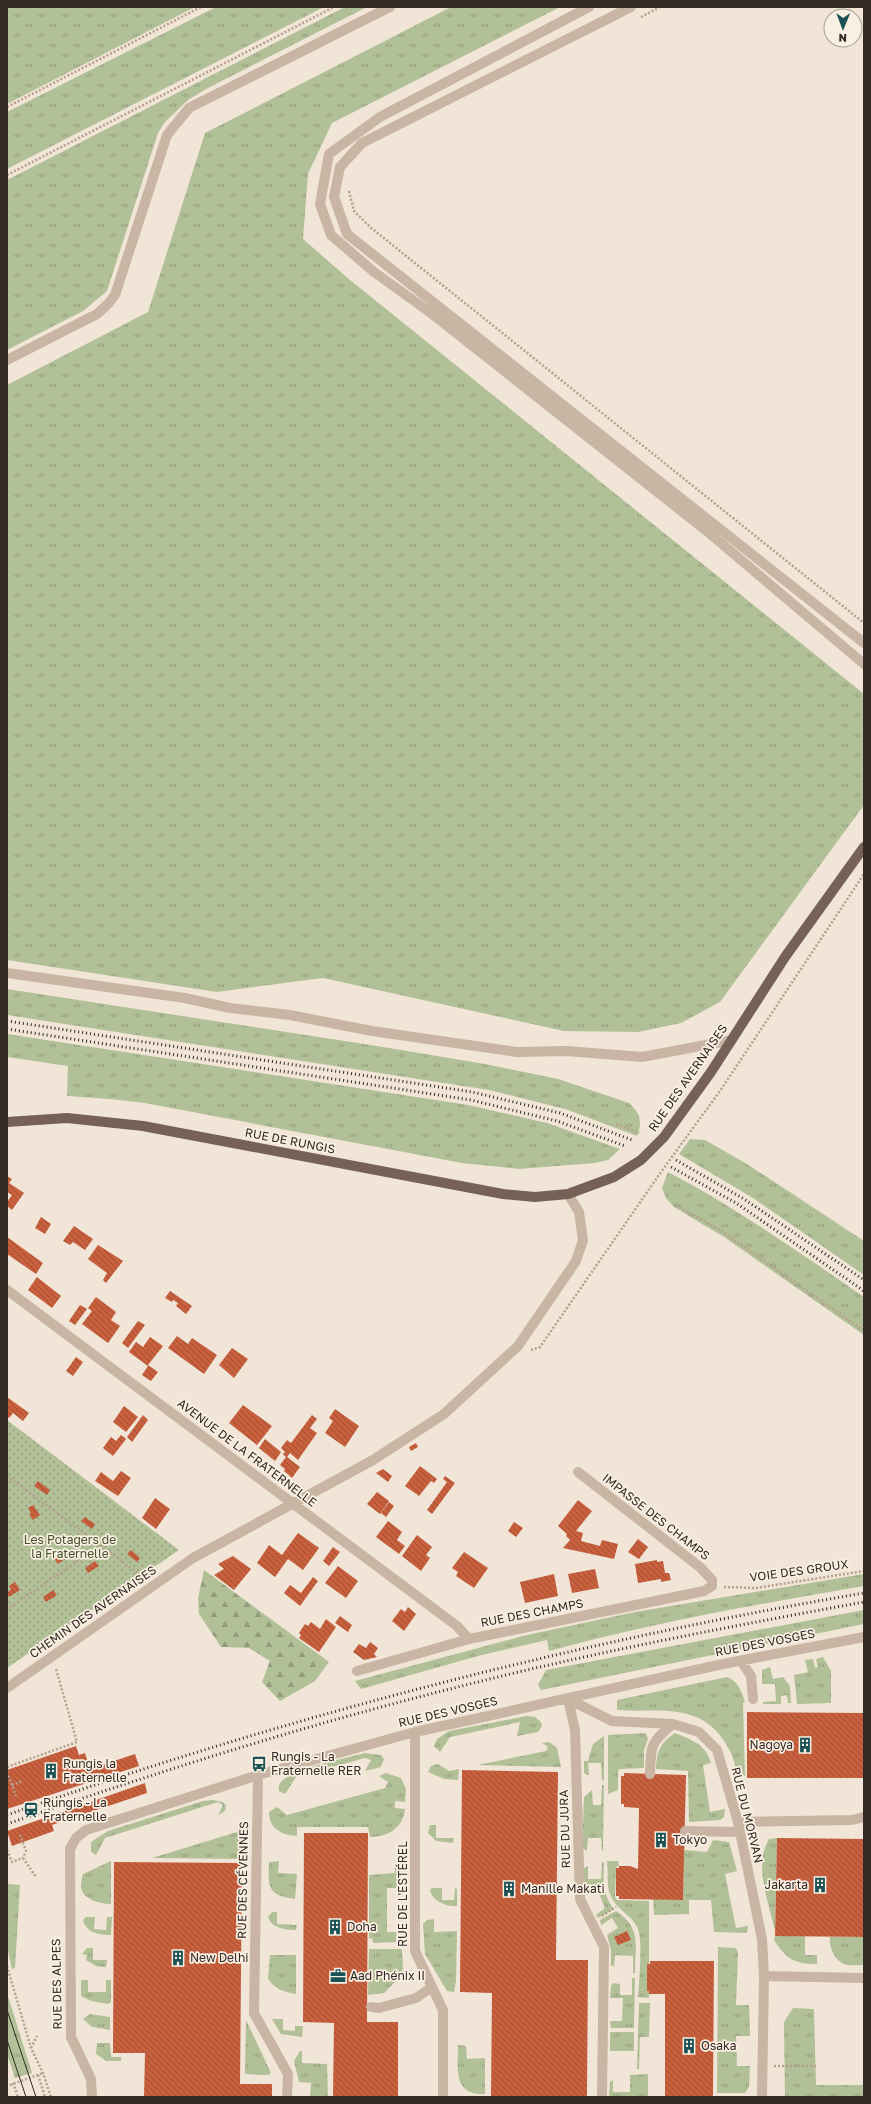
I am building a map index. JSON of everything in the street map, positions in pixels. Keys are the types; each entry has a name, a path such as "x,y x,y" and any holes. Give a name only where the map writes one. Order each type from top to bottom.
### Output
{"main road":[{"name":"RUE DES AVERNAISES","path":"568,1194 614,1177 641,1160 664,1137 732,1040 785,957 864,847"},
{"name":"RUE DE RUNGIS","path":"7,1122 68,1118 114,1122 143,1126 502,1194 535,1197 568,1194"}],"street":[{"path":"7,360 97,314 115,295 167,134 189,108 390,7"},
{"path":"589,7 380,117 329,154 320,204 331,235 374,272 431,313 708,532 864,664"},
{"path":"631,7 362,143 340,167 334,197 347,234 864,643"},
{"path":"7,973 185,998 230,1008 290,1015 372,1031 517,1052 567,1052 642,1057 732,1040"},
{"path":"292,1502 373,1460 444,1414 518,1346 576,1261 583,1240 580,1212 568,1194"},
{"name":"AVENUE DE LA FRATERNELLE","path":"7,1290 458,1626 469,1639"},
{"name":"IMPASSE DES CHAMPS","path":"578,1472 700,1568 712,1580 712,1586"},
{"name":"CHEMIN DES AVERNAISES","path":"7,1688 193,1558 292,1502"},
{"name":"RUE DES CHAMPS","path":"357,1671 469,1639 704,1591 712,1586"},
{"name":"RUE DES VOSGES","path":"69,1866 70,1849 76,1838 86,1830 258,1775 415,1732 741,1661 864,1637"},
{"path":"741,1661 751,1676 753,1700"},
{"name":"RUE DU MORVAN","path":"568,1699 612,1722 673,1724 699,1732 717,1750 739,1827 762,1939 764,1976 762,2097"},
{"name":"RUE DU JURA","path":"568,1699 575,1730 580,1899 604,1947 602,2097"},
{"path":"650,1774 652,1746 657,1736 673,1724"},
{"name":"RUE DE L'ESTÉREL","path":"415,1732 415,1951 443,2010 443,2097"},
{"name":"RUE DES CÉVENNES","path":"258,1775 254,2013 288,2074 287,2097"},
{"path":"685,1831 852,1820 864,1817"},
{"name":"RUE DES ALPES","path":"69,1866 71,2037 91,2079 92,2097"},
{"path":"764,1976 864,1978"},
{"path":"371,2007 380,2008 416,1998 432,1987"}],"path":[{"path":"7,107 201,7"},
{"path":"7,175 334,7"},
{"path":"639,18 660,7"},
{"path":"349,189 354,211 370,227 864,623"},
{"path":"518,1346 533,1351 540,1347 661,1172 720,1091 864,874"},
{"path":"616,1124 639,1132"},
{"path":"676,1205 723,1232 864,1331"},
{"path":"7,1476 144,1578"},
{"path":"7,1610 100,1546"},
{"name":"VOIE DES GROUX","path":"712,1586 756,1588 864,1571"},
{"path":"7,1767 77,1742 52,1657"},
{"path":"7,1772 16,1796"},
{"path":"12,1785 23,1781"},
{"path":"7,1850 12,1862 23,1858 26,1851 20,1835"},
{"path":"23,1858 36,1877"},
{"path":"7,1966 31,2048 43,2073 51,2097"},
{"path":"31,2048 37,2036"},
{"path":"763,2066 816,2066"},
{"path":"18,2097 12,2084 43,2073"},
{"path":"38,2075 45,2097"}],"green space":[{"path":"7,7 195,7 7,104"},
{"path":"216,7 324,7 7,169 7,112"},
{"path":"345,7 367,7 206,89 188,100 165,122 158,133 107,291 83,311 7,350 7,180"},
{"path":"451,7 560,7 332,123 308,174 303,239 350,280 864,694 864,805 720,1002 681,1023 638,1032 564,1031 323,978 217,992 7,960 7,385 148,312 205,133"},
{"path":"7,989 377,1046 485,1064 558,1079 629,1103 638,1114 640,1122 639,1131 637,1136 565,1109 489,1090 7,1015"},
{"path":"7,1034 468,1105 547,1123 620,1149 608,1160 595,1163 519,1169 462,1163 145,1103 67,1096 68,1066 7,1057"},
{"path":"690,1139 705,1140 747,1164 864,1241 864,1275 753,1198 679,1154"},
{"path":"668,1172 743,1216 864,1297 864,1335 724,1237 674,1207 666,1198 662,1188"},
{"name":"Les Potagers de la Fraternelle","path":"7,1420 179,1550 7,1668"},
{"path":"204,1570 329,1662 315,1681 280,1701 262,1682 270,1661 249,1648 221,1647 199,1614 198,1598"},
{"path":"864,1574 864,1586 745,1607 666,1623 549,1651 547,1640 478,1656 361,1689 355,1681 527,1635 635,1612"},
{"path":"864,1610 864,1624 541,1690 538,1685 546,1670"},
{"path":"823,1657 831,1671 831,1703 797,1704 794,1675 808,1672 805,1660 813,1659 815,1668 818,1667 816,1659"},
{"path":"770,1667 773,1679 783,1677 790,1686 791,1703 788,1703 787,1695 781,1696 781,1704 763,1704 763,1702 776,1701 775,1684 762,1684 762,1670"},
{"path":"727,1677 737,1684 745,1702 743,1703 745,1776 738,1776 730,1752 718,1733 708,1724 696,1717 671,1711 617,1710 617,1700"},
{"path":"527,1716 535,1717 541,1722 542,1726 538,1732 517,1736 520,1722 450,1737 440,1752 434,1746 437,1739 449,1731"},
{"path":"646,1733 648,1739 644,1750 644,1768 620,1769 618,1771 618,1790 608,1794 608,1735"},
{"path":"675,1733 702,1747 709,1757 711,1763 703,1765 710,1812 725,1809 724,1817 720,1820 689,1822 688,1771 656,1769 657,1757 662,1744"},
{"path":"604,1736 604,1780 602,1781 601,1763 588,1763 589,1775 587,1775 584,1773 584,1761 588,1761 593,1744"},
{"path":"549,1742 557,1748 561,1767 478,1765 546,1751 548,1747 542,1743"},
{"path":"365,1753 381,1755 384,1759 381,1767 365,1771 371,1760 365,1758 296,1777 285,1794 279,1791 279,1785 287,1777 307,1768"},
{"path":"438,1764 449,1771 459,1769 458,1780 444,1779 428,1772 431,1766"},
{"path":"386,1773 401,1778 406,1789 405,1802 395,1801 395,1808 405,1809 404,1816 398,1826 388,1833 377,1837 370,1837 368,1827 297,1827 297,1836 286,1834 277,1830 271,1823 269,1812 277,1807 287,1815 385,1788 388,1782 379,1776"},
{"path":"602,1785 604,1785 603,1851 601,1838 588,1838 587,1851 582,1848 584,1797 592,1790 593,1805 601,1805"},
{"path":"213,1800 223,1802 226,1806 225,1811 218,1815 223,1805 218,1802 105,1838 96,1855 91,1852 91,1842 108,1831 203,1801"},
{"path":"430,1825 436,1825 436,1838 454,1838 453,1843 436,1841 428,1833"},
{"path":"240,1826 242,1827 242,1859 152,1858 237,1832"},
{"path":"777,1838 775,1931 766,1896 762,1872 762,1861 764,1850 769,1839"},
{"path":"713,1840 729,1842 737,1871 725,1874 736,1928 748,1926 747,1933 714,1932 711,1900 689,1900 689,1914 654,1915 653,1899 683,1900 684,1850 707,1852"},
{"path":"111,1861 111,1904 102,1903 89,1898 82,1891 81,1887 83,1874"},
{"path":"279,1861 278,1873 297,1874 295,1899 279,1895 274,1892 269,1884 269,1862"},
{"path":"607,1861 618,1861 619,1866 616,1867 615,1897 617,1900 649,1901 649,1998 638,1997 640,1943 638,1929 630,1917 619,1908 609,1891"},
{"path":"394,1862 401,1865 400,1888 387,1888 387,1932 397,1932 396,1942 373,1943 372,1938 369,1939 369,1875 395,1873"},
{"path":"602,1862 604,1862 605,1892 614,1909 598,1918 596,1915 605,1908 598,1891 587,1895 584,1882 584,1868 588,1866 588,1879 601,1879"},
{"path":"8,1884 20,1885 15,1968 12,1969 7,1946"},
{"path":"432,1888 442,1888 442,1900 454,1900 455,1888 457,1889 457,1906 445,1904 437,1900 431,1894 430,1890"},
{"path":"616,1911 630,1924 633,1931 636,1946 635,1973 633,1973 633,1956 615,1955 614,1967 611,1965 611,1950 607,1935 618,1928 612,1918 601,1925 600,1920"},
{"path":"272,1912 277,1912 277,1924 297,1925 296,1930 284,1929 272,1924 268,1917"},
{"path":"86,1917 95,1917 94,1929 106,1930 107,1917 112,1917 111,1935 98,1934 87,1928 83,1920"},
{"path":"434,1919 434,1932 457,1931 456,1981 454,1992 447,1991 425,1954 423,1924 427,1920"},
{"path":"775,1936 805,1936 805,1955 817,1955 817,1964 803,1963 787,1956 774,1940"},
{"path":"830,1937 864,1937 864,1965 849,1965 838,1960 830,1944"},
{"path":"718,1947 736,1948 738,1953 736,2005 749,2005 750,2036 736,2036 737,2066 750,2066 749,2087 745,2093 717,2093"},
{"path":"87,1948 93,1948 93,1960 107,1960 106,1967 96,1966 86,1960 87,1955 82,1954"},
{"path":"369,1949 402,1949 403,1969 400,1977 384,1993 368,1995"},
{"path":"270,1955 296,1955 296,1994 280,1989 270,1982 268,1978"},
{"path":"632,1978 635,1978 634,2028 611,2028 610,2021 622,2021 623,1998 610,1998 611,1986 613,1983 620,1984 620,1995 632,1995"},
{"path":"81,1980 88,1980 88,1992 106,1992 106,1980 111,1980 111,2002 108,2004 91,2001 81,1996"},
{"path":"7,1993 32,2073 15,2078 7,2054"},
{"path":"639,2003 650,2003 649,2037 640,2037 639,2069 637,2069"},
{"path":"793,2008 814,2009 816,2085 864,2085 864,2097 785,2097 784,2022"},
{"path":"90,2014 110,2017 110,2030 92,2027 83,2019"},
{"path":"272,2019 283,2019 283,2030 295,2031 295,2026 303,2026 302,2037 281,2034"},
{"path":"246,2020 271,2073 269,2075 245,2074"},
{"path":"610,2032 634,2032 634,2051 610,2051"},
{"path":"97,2043 110,2043 111,2057 121,2057 121,2061 106,2061 96,2054"},
{"path":"458,2045 466,2046 467,2059 485,2058 485,2094 474,2093 467,2090 462,2085 458,2071"},
{"path":"300,2051 302,2051 302,2063 327,2064 328,2097 310,2097 311,2083 299,2082 294,2061"},
{"path":"648,2074 648,2097 609,2097 610,2082 613,2080 613,2092 630,2092 630,2075"}],"building":[{"path":"7,1176 12,1179 9,1183 24,1193 12,1210 7,1206 7,1202 12,1195 7,1192"},
{"path":"41,1217 51,1224 45,1234 35,1228"},
{"path":"74,1226 93,1239 85,1250 73,1242 70,1245 63,1241"},
{"path":"7,1237 43,1263 36,1274 7,1254"},
{"path":"98,1245 123,1261 106,1283 103,1280 107,1273 88,1259"},
{"path":"37,1277 61,1296 52,1308 28,1290"},
{"path":"170,1291 192,1306 186,1314 176,1306 178,1303 173,1300 172,1302 165,1298"},
{"path":"96,1297 116,1312 111,1320 120,1326 108,1343 82,1324 92,1311 88,1308"},
{"path":"80,1305 87,1309 75,1325 69,1321"},
{"path":"138,1321 145,1325 128,1348 122,1343"},
{"path":"177,1336 188,1344 192,1338 217,1355 204,1374 168,1348"},
{"path":"150,1337 163,1346 148,1365 158,1372 151,1381 142,1375 148,1366 129,1352 136,1342 143,1347"},
{"path":"232,1348 248,1359 234,1378 219,1365"},
{"path":"76,1357 83,1362 73,1376 66,1371"},
{"path":"7,1397 29,1413 23,1421 13,1413 9,1418 7,1416"},
{"path":"243,1405 272,1426 257,1445 229,1423"},
{"path":"124,1406 138,1417 126,1432 113,1422"},
{"path":"335,1409 359,1426 345,1447 325,1433 333,1421 329,1418"},
{"path":"143,1415 148,1420 132,1442 127,1437"},
{"path":"312,1415 317,1419 310,1428 317,1433 298,1460 290,1453 287,1457 300,1467 292,1478 280,1465 286,1457 283,1454 285,1452 281,1448 287,1440 291,1443"},
{"path":"121,1435 126,1439 113,1456 103,1448 111,1437 116,1441"},
{"path":"265,1439 281,1452 275,1461 259,1448"},
{"path":"416,1443 418,1447 411,1451 409,1447"},
{"path":"420,1466 437,1479 434,1483 431,1481 419,1496 405,1486"},
{"path":"383,1469 392,1476 388,1482 376,1473"},
{"path":"121,1471 131,1478 118,1496 95,1481 101,1472 113,1481"},
{"path":"445,1476 455,1483 432,1514 427,1510 447,1482 443,1479"},
{"path":"38,1481 50,1490 47,1495 34,1486"},
{"path":"377,1492 389,1501 380,1514 367,1504"},
{"path":"155,1498 170,1509 156,1529 142,1518"},
{"path":"578,1500 592,1511 576,1531 583,1533 581,1541 600,1546 602,1540 618,1544 614,1559 563,1548 570,1540 566,1536 567,1534 558,1526"},
{"path":"389,1502 394,1506 386,1517 381,1513"},
{"path":"33,1505 40,1515 33,1520 29,1514 31,1513 28,1508"},
{"path":"85,1517 95,1524 92,1529 81,1521"},
{"path":"388,1521 402,1532 397,1540 405,1546 399,1554 376,1537"},
{"path":"514,1522 523,1528 516,1537 508,1531"},
{"path":"298,1533 319,1548 303,1570 288,1559 275,1577 257,1563 269,1545 282,1555"},
{"path":"417,1535 432,1547 426,1555 430,1558 421,1571 402,1556"},
{"path":"638,1539 648,1547 639,1559 628,1552"},
{"path":"333,1547 340,1552 329,1566 323,1561"},
{"path":"131,1550 140,1558 137,1562 127,1554"},
{"path":"65,1552 68,1557 58,1564 54,1559"},
{"path":"464,1552 488,1568 474,1588 456,1576 458,1572 452,1568"},
{"path":"233,1556 251,1569 234,1590 214,1575 224,1569 218,1564"},
{"path":"657,1560 657,1562 663,1561 665,1573 669,1573 671,1580 661,1582 661,1579 638,1583 635,1564"},
{"path":"95,1561 99,1566 88,1573 85,1568"},
{"path":"338,1566 358,1581 346,1598 325,1583"},
{"path":"595,1569 599,1588 572,1593 568,1574"},
{"path":"554,1574 558,1596 525,1603 520,1582"},
{"path":"313,1577 318,1581 300,1606 284,1593 290,1585 301,1593"},
{"path":"15,1582 20,1590 9,1597 7,1593 11,1589 9,1586"},
{"path":"53,1590 57,1595 46,1602 43,1597"},
{"path":"408,1607 416,1614 404,1631 392,1621 401,1609 405,1612"},
{"path":"340,1616 352,1625 348,1632 335,1623"},
{"path":"326,1619 336,1627 319,1652 299,1638 301,1635 299,1633 305,1624 308,1626 311,1622 320,1629"},
{"path":"370,1642 378,1648 374,1654 377,1657 364,1660 353,1652 359,1644 366,1648"},
{"name":"Nagoya","path":"747,1712 864,1713 864,1778 747,1778"},
{"path":"76,1746 79,1755 85,1753 90,1769 135,1754 139,1766 7,1809 7,1770"},
{"name":"Manille Makati","path":"462,1770 558,1772 556,1960 588,1960 587,2097 491,2097 492,1993 460,1992"},
{"name":"Tokyo","path":"624,1773 686,1775 683,1900 619,1899 619,1896 616,1896 616,1868 619,1868 619,1866 630,1866 638,1869 639,1808 624,1807 624,1804 621,1804 621,1776 624,1776"},
{"path":"145,1783 147,1793 52,1825 54,1831 12,1846 7,1831"},
{"name":"Doha","path":"304,1833 368,1833 367,2022 398,2022 398,2097 333,2097 334,2023 303,2022"},
{"name":"Jakarta","path":"777,1838 864,1839 864,1937 775,1936"},
{"name":"New Delhi","path":"114,1862 242,1863 240,2084 272,2084 272,2097 144,2097 145,2053 113,2053"},
{"path":"627,1931 631,1940 618,1945 614,1937"},
{"name":"Osaka","path":"650,1961 714,1961 713,2097 665,2097 665,1994 649,1994 649,1991 647,1991 647,1964 650,1964"}],"tram line":[{"path":"7,2010 36,2097"},
{"path":"7,2040 26,2097"}],"railway":[{"path":"7,1021 472,1092 560,1113 632,1140"},
{"path":"7,1029 471,1100 557,1121 625,1146"},
{"path":"676,1160 744,1199 864,1280"},
{"path":"671,1167 736,1203 864,1291"},
{"path":"7,1815 113,1779 219,1746 325,1714 431,1686 538,1659 646,1635 864,1593"},
{"path":"7,1824 229,1751 341,1718 454,1688 607,1652 864,1602"}],"place":[{"name":"Nagoya","path":"805,1745"},
{"name":"Rungis - La Fraternelle RER","path":"259,1764"},
{"name":"Rungis la Fraternelle","path":"51,1771"},
{"name":"Rungis - La Fraternelle","path":"31,1810"},
{"name":"Tokyo","path":"661,1840"},
{"name":"Jakarta","path":"820,1885"},
{"name":"Manille Makati","path":"509,1889"},
{"name":"Doha","path":"335,1927"},
{"name":"New Delhi","path":"178,1958"},
{"name":"Aad Phénix II","path":"338,1976"},
{"name":"Osaka","path":"689,2046"}]}
